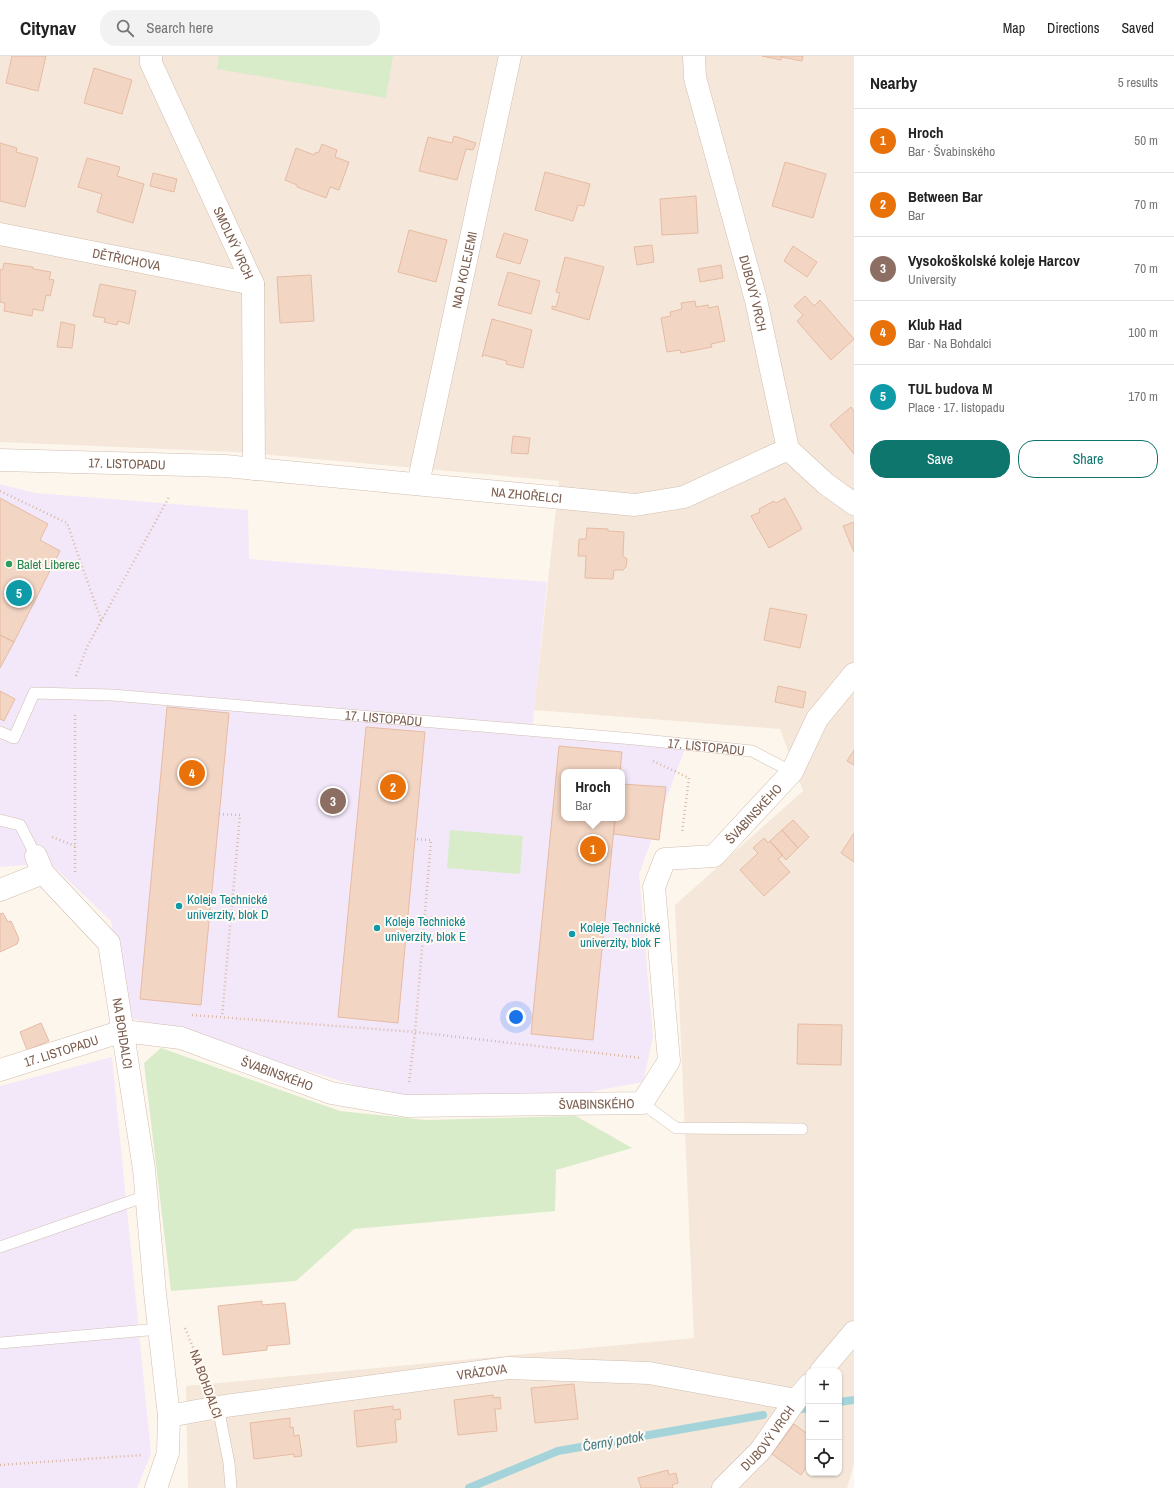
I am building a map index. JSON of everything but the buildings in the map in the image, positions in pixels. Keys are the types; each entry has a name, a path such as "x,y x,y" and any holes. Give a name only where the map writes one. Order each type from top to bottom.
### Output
{"street":[{"name":"SMOLNÝ VRCH","path":"151,56 151,63 253,284 254,469"},
{"name":"NAD KOLEJEMI","path":"418,484 510,56"},
{"name":"DUBOVÝ VRCH","path":"694,56 695,78 756,300 788,449"},
{"name":"DĚTŘICHOVA","path":"0,234 253,284"},
{"name":"NA ZHOŘELCI","path":"254,469 635,505 684,497 788,449"},
{"path":"788,449 826,484 854,504"},
{"name":"17. LISTOPADU","path":"0,460 225,466 254,469"},
{"name":"ŠVABINSKÉHO","path":"123,1031 181,1038 331,1093 406,1106 642,1103 670,1061 654,887 665,859 714,856 792,772 817,719 854,674"},
{"path":"0,890 39,864"},
{"name":"NA BOHDALCI","path":"39,864 109,943 144,1169 169,1416 168,1454 156,1488"},
{"name":"17. LISTOPADU","path":"0,1070 123,1031"},
{"path":"824,1368 854,1332"},
{"name":"VRÁZOVA","path":"169,1416 218,1407 508,1368 649,1373 802,1392"},
{"name":"DUBOVÝ VRCH","path":"722,1488 760,1451 802,1392"}],"lane":[{"name":"17. LISTOPADU","path":"0,732 14,738 34,692 128,696 627,738 752,751 792,772"},
{"name":"NA BOHDALCI","path":"0,820 20,825 39,864"},
{"path":"642,1103 676,1128 802,1129"},
{"path":"0,1247 146,1196"},
{"path":"0,1343 159,1329"},
{"name":"NA BOHDALCI","path":"218,1407 229,1463 232,1488"}],"path":[{"path":"0,491 67,523 101,620"},
{"path":"75,906 75,678 87,647 101,620 169,497"},
{"path":"649,760 689,778 680,858"},
{"path":"219,814 240,816 222,1017"},
{"path":"406,1106 415,1032 431,840 415,839"},
{"path":"192,1015 415,1032 670,1061"},
{"name":"NA BOHDALCI","path":"183,1323 218,1407"},
{"path":"0,1465 168,1454"}],"shaded area":[{"path":"0,56 854,56 854,1464 847,1488 188,1488 186,1386 694,1338 675,905 803,791 780,729 534,710 559,481 236,452 0,442"},
{"path":"0,484 35,493 248,510 249,559 547,582 532,731 688,740 639,874 653,1037 643,1082 573,1095 404,1100 125,1016 111,921 50,863 0,867"},
{"path":"112,1057 151,1454 137,1488 0,1488 0,1086"}],"green space":[{"path":"219,56 393,56 386,98 217,69"},
{"path":"450,830 523,836 520,874 447,868"},
{"path":"161,1048 340,1111 426,1120 576,1116 632,1148 556,1170 555,1211 354,1229 296,1281 171,1291 144,1063"}],"waterway":[{"name":"Černý potok","path":"842,1402 854,1400"},
{"name":"Černý potok","path":"469,1488 558,1451 763,1415"}],"place":[{"name":"Balet Liberec","path":"9,564"},
{"name":"TUL budova M","path":"19,593"},
{"name":"Klub Had","path":"192,773"},
{"name":"Between Bar","path":"393,787"},
{"name":"Vysokoškolské koleje Harcov","path":"333,801"},
{"name":"Hroch","path":"593,849"},
{"name":"Koleje Technické univerzity, blok D","path":"179,906"},
{"name":"Koleje Technické univerzity, blok E","path":"377,928"},
{"name":"Koleje Technické univerzity, blok F","path":"572,934"}]}
